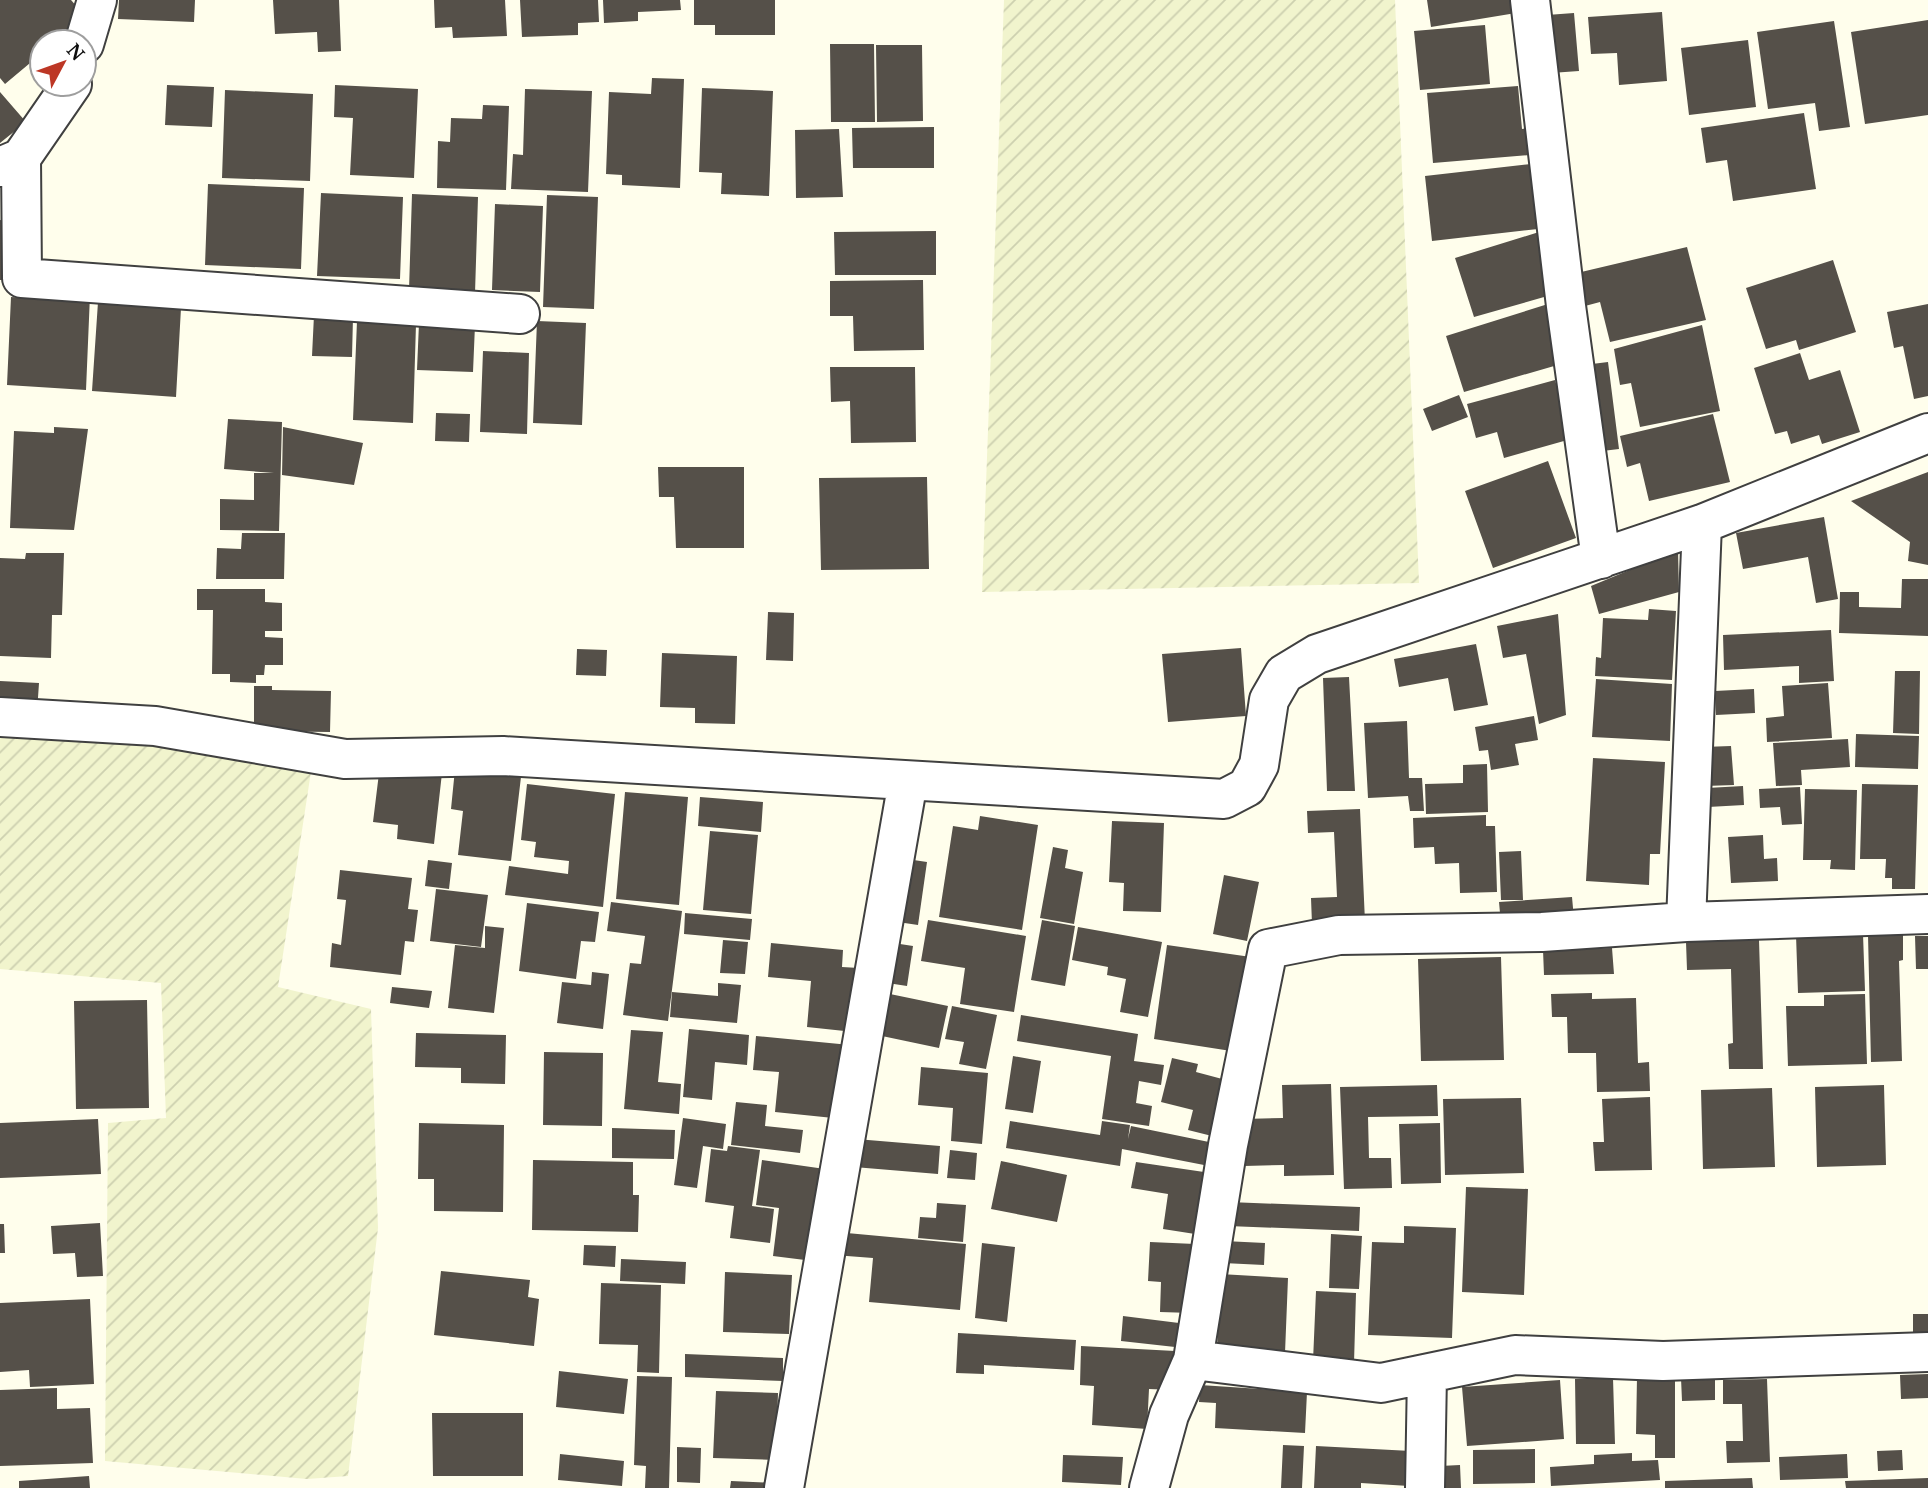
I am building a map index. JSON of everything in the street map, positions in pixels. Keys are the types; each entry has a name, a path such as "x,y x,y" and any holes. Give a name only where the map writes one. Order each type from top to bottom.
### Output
{"street":[{"path":"89,28 97,0"},
{"path":"1530,0 1566,306 1601,559"},
{"path":"61,98 11,163 22,278 520,314"},
{"path":"0,717 155,726 345,759 503,756 1224,799 1247,787 1259,765 1269,701 1284,674 1317,654 1702,524 1928,433"},
{"path":"1686,922 1702,524"},
{"path":"784,1488 822,1287 908,780"},
{"path":"1149,1488 1169,1415 1193,1360 1228,1145 1268,949 1339,935 1542,933 1686,922 1928,914"},
{"path":"1193,1360 1381,1383 1515,1354 1663,1361 1928,1352"},
{"path":"1425,1488 1427,1374"}],"green space":[{"path":"1004,0 1395,0 1419,583 982,592"},
{"path":"0,721 314,752 278,987 371,1009 378,1228 348,1476 307,1479 105,1461 108,1123 166,1118 161,983 0,969"}],"building":[{"path":"0,0 71,0 85,16 71,28 28,28 28,65 5,84 0,78"},
{"path":"119,0 195,0 194,22 118,19"},
{"path":"273,0 339,0 341,51 318,52 317,32 275,34"},
{"path":"434,0 505,0 507,36 453,38 452,27 435,28"},
{"path":"520,0 598,0 599,22 578,23 578,35 522,37"},
{"path":"603,0 680,0 681,10 638,12 638,21 604,23"},
{"path":"694,0 775,0 775,35 715,35 715,25 694,25"},
{"path":"1427,0 1514,0 1516,13 1431,27"},
{"path":"1662,12 1667,81 1619,85 1617,53 1591,54 1588,17"},
{"path":"1574,13 1579,71 1551,73 1547,15"},
{"path":"1928,20 1928,115 1865,124 1851,32"},
{"path":"1834,21 1850,127 1819,131 1815,103 1768,109 1757,32"},
{"path":"1485,25 1490,84 1420,90 1414,31"},
{"path":"1748,40 1756,107 1689,115 1681,48"},
{"path":"830,44 874,44 875,122 831,122"},
{"path":"876,45 922,45 923,121 877,122"},
{"path":"652,78 684,79 680,188 622,185 622,175 606,174 609,92 651,94"},
{"path":"167,85 214,87 212,127 165,125"},
{"path":"335,85 418,89 414,178 350,175 353,118 334,117"},
{"path":"1518,86 1522,129 1528,128 1530,155 1433,163 1427,93"},
{"path":"702,88 773,91 769,196 721,194 722,173 699,172"},
{"path":"525,89 592,91 588,192 511,189 513,154 523,155"},
{"path":"225,90 313,94 310,181 222,178"},
{"path":"0,92 26,122 0,143"},
{"path":"483,105 509,106 506,190 437,188 438,141 450,142 451,118 482,119"},
{"path":"1804,113 1816,189 1733,201 1727,160 1706,163 1701,128"},
{"path":"934,127 934,168 853,168 852,128"},
{"path":"839,129 843,197 796,198 795,130"},
{"path":"1531,164 1538,229 1432,241 1425,176"},
{"path":"208,184 304,188 301,269 205,265"},
{"path":"321,193 403,197 400,279 317,276"},
{"path":"412,194 478,197 475,293 409,290"},
{"path":"547,195 598,197 594,309 543,307"},
{"path":"495,204 543,206 540,292 492,290"},
{"path":"0,220 8,221 4,280 0,280"},
{"path":"936,231 936,275 835,275 834,232"},
{"path":"1539,232 1551,295 1474,317 1455,258"},
{"path":"1687,247 1706,320 1610,342 1600,302 1585,306 1577,273"},
{"path":"1833,260 1856,332 1799,350 1796,340 1766,349 1746,288"},
{"path":"923,280 924,350 854,351 853,316 830,316 830,281"},
{"path":"90,295 86,390 7,385 11,297 44,299"},
{"path":"98,302 181,308 176,397 92,391"},
{"path":"1548,304 1561,364 1464,392 1446,336"},
{"path":"1928,304 1928,396 1914,399 1903,346 1894,348 1887,312"},
{"path":"314,315 353,317 352,357 312,356"},
{"path":"357,321 416,324 413,423 353,420"},
{"path":"537,321 586,323 582,425 533,423"},
{"path":"419,323 475,325 473,372 417,370"},
{"path":"1702,325 1720,411 1640,427 1631,383 1620,385 1614,349"},
{"path":"483,351 529,353 527,434 480,432"},
{"path":"1800,353 1809,380 1840,370 1860,432 1822,444 1819,435 1791,444 1787,431 1775,434 1754,368"},
{"path":"1608,362 1619,449 1594,452 1584,365"},
{"path":"830,367 915,367 916,442 851,443 850,401 831,402"},
{"path":"1555,380 1571,439 1504,458 1497,432 1476,438 1467,404"},
{"path":"1459,395 1468,417 1432,431 1423,409"},
{"path":"436,413 470,414 469,442 435,441"},
{"path":"1713,414 1730,482 1649,501 1640,463 1627,467 1620,436"},
{"path":"228,419 282,422 279,531 220,530 220,499 254,500 254,473 274,473 224,469"},
{"path":"54,427 88,429 74,530 10,528 14,431 54,433"},
{"path":"283,427 363,443 354,485 282,475"},
{"path":"1548,461 1576,538 1493,568 1465,491"},
{"path":"658,467 744,467 744,548 676,548 674,497 659,497"},
{"path":"1928,472 1928,565 1908,561 1910,542 1851,501"},
{"path":"927,477 929,569 821,570 819,478"},
{"path":"1824,517 1838,599 1816,603 1808,557 1743,569 1736,533"},
{"path":"242,533 285,533 284,579 216,579 217,548 241,549"},
{"path":"1678,550 1679,592 1599,614 1591,586"},
{"path":"26,553 64,553 62,615 52,615 51,658 0,656 0,558 25,559"},
{"path":"1902,579 1928,579 1928,636 1839,633 1840,592 1859,592 1859,607 1901,608"},
{"path":"197,589 265,589 265,602 282,603 282,631 265,631 265,637 283,638 283,665 265,665 264,675 256,675 256,683 230,682 230,674 212,674 213,610 197,610"},
{"path":"1649,609 1676,611 1672,680 1595,676 1596,657 1601,658 1603,618 1648,620"},
{"path":"768,612 794,613 793,661 766,660"},
{"path":"1558,614 1566,715 1539,724 1526,654 1503,658 1497,626"},
{"path":"1831,630 1834,681 1799,683 1799,666 1724,670 1723,635"},
{"path":"1476,644 1488,705 1454,711 1448,678 1399,687 1394,659"},
{"path":"1241,648 1246,716 1168,722 1162,654"},
{"path":"577,649 607,650 606,676 576,675"},
{"path":"662,653 737,656 735,724 695,723 695,708 660,707"},
{"path":"1895,671 1920,671 1919,734 1893,733"},
{"path":"1349,677 1355,791 1327,791 1323,678"},
{"path":"1596,679 1672,684 1670,741 1592,737"},
{"path":"0,681 39,683 37,712 0,710"},
{"path":"1828,683 1832,738 1767,742 1766,718 1784,716 1782,686"},
{"path":"254,686 272,686 272,690 331,691 330,732 254,731"},
{"path":"1754,689 1755,713 1716,715 1715,691"},
{"path":"1534,716 1538,740 1515,744 1519,765 1491,770 1488,750 1479,751 1475,727"},
{"path":"1407,721 1409,778 1422,778 1424,811 1410,811 1408,796 1368,798 1364,723"},
{"path":"1856,734 1919,736 1918,769 1855,767"},
{"path":"1848,739 1850,767 1801,770 1802,785 1776,786 1773,743"},
{"path":"1731,746 1734,785 1705,786 1703,747"},
{"path":"1593,758 1665,762 1660,854 1650,854 1649,885 1586,881"},
{"path":"1487,764 1488,812 1426,814 1425,784 1463,783 1463,765"},
{"path":"380,765 442,773 434,844 397,839 398,825 373,822"},
{"path":"455,769 521,777 511,861 458,855 463,811 451,809"},
{"path":"527,784 615,794 603,907 505,895 509,866 568,874 569,861 534,857 536,842 521,840"},
{"path":"1862,784 1918,785 1915,889 1892,889 1892,878 1885,878 1886,859 1860,859"},
{"path":"1743,786 1744,805 1708,807 1707,788"},
{"path":"1800,787 1802,824 1782,825 1780,807 1760,808 1759,789"},
{"path":"1805,789 1857,790 1855,870 1830,869 1831,860 1803,860"},
{"path":"625,792 688,797 679,905 616,899"},
{"path":"700,797 763,802 761,832 698,826"},
{"path":"1360,809 1365,922 1312,924 1311,898 1337,897 1334,832 1308,833 1307,811"},
{"path":"1486,815 1486,826 1495,826 1497,892 1460,893 1459,863 1435,864 1434,847 1414,848 1413,818"},
{"path":"980,816 1038,825 1022,930 939,917 953,826 978,830"},
{"path":"1112,821 1164,823 1161,912 1123,911 1124,883 1109,882"},
{"path":"710,831 758,835 751,914 703,910"},
{"path":"1763,835 1764,859 1777,858 1778,881 1731,883 1728,837"},
{"path":"1053,847 1068,850 1065,868 1083,872 1074,924 1040,918"},
{"path":"1521,851 1523,900 1501,900 1499,852"},
{"path":"900,858 927,862 918,925 891,921"},
{"path":"428,860 452,863 449,889 425,886"},
{"path":"340,870 412,878 408,909 418,910 414,942 405,941 401,975 330,967 332,943 341,945 346,900 337,899"},
{"path":"1224,875 1259,882 1247,941 1213,934"},
{"path":"436,889 488,895 481,947 430,941"},
{"path":"1572,897 1574,919 1501,924 1499,902"},
{"path":"611,902 682,911 668,1021 623,1015 630,963 641,964 645,936 607,931"},
{"path":"527,903 599,912 595,942 581,941 576,979 519,971"},
{"path":"685,913 752,919 750,940 684,934"},
{"path":"928,920 1026,936 1014,1012 960,1004 965,968 921,961"},
{"path":"1042,920 1075,926 1065,986 1031,980"},
{"path":"485,926 504,928 494,1013 448,1008 455,945 485,948"},
{"path":"1078,927 1162,942 1148,1017 1120,1012 1126,979 1107,975 1108,967 1072,960"},
{"path":"1863,934 1865,991 1798,993 1796,935"},
{"path":"1903,934 1903,960 1899,961 1902,1061 1871,1062 1868,935"},
{"path":"1915,936 1928,936 1928,969 1916,969"},
{"path":"723,940 748,942 745,974 720,973"},
{"path":"1759,940 1763,1069 1729,1069 1728,1044 1733,1043 1731,969 1687,970 1686,942"},
{"path":"887,942 913,946 907,986 881,982"},
{"path":"771,943 843,950 842,967 859,968 854,1032 807,1027 811,981 768,977"},
{"path":"1167,945 1258,958 1244,1053 1154,1039"},
{"path":"1612,948 1614,974 1544,975 1543,950"},
{"path":"1501,957 1504,1060 1421,1061 1418,959"},
{"path":"592,972 609,974 603,1029 557,1023 562,982 591,985"},
{"path":"718,983 741,985 737,1023 670,1017 672,992 718,996"},
{"path":"392,987 432,991 429,1008 390,1003"},
{"path":"1592,993 1592,999 1636,998 1638,1063 1649,1062 1650,1091 1597,1092 1596,1053 1568,1053 1567,1017 1552,1017 1551,994"},
{"path":"890,994 948,1006 939,1048 882,1036"},
{"path":"1865,994 1867,1064 1788,1066 1786,1006 1824,1006 1824,995"},
{"path":"147,1000 149,1108 76,1109 74,1001"},
{"path":"952,1006 997,1015 986,1069 959,1064 964,1042 945,1039"},
{"path":"1021,1015 1138,1034 1134,1061 1164,1065 1161,1085 1139,1081 1136,1103 1152,1106 1149,1126 1102,1119 1111,1056 1017,1041"},
{"path":"689,1029 749,1035 747,1065 715,1062 712,1100 683,1097"},
{"path":"631,1030 663,1032 658,1082 681,1084 679,1114 624,1109"},
{"path":"416,1033 506,1035 505,1084 461,1083 461,1068 415,1067"},
{"path":"756,1036 850,1045 843,1119 775,1112 779,1072 753,1070"},
{"path":"544,1052 603,1053 602,1126 543,1125"},
{"path":"1013,1056 1041,1061 1033,1113 1005,1109"},
{"path":"1172,1058 1198,1064 1196,1072 1226,1080 1212,1136 1188,1130 1193,1110 1161,1102"},
{"path":"921,1067 988,1073 982,1144 951,1141 953,1108 918,1105"},
{"path":"1331,1084 1334,1175 1284,1176 1284,1165 1244,1166 1243,1119 1283,1118 1282,1085"},
{"path":"1437,1085 1438,1116 1368,1117 1369,1158 1391,1158 1392,1188 1344,1189 1340,1087"},
{"path":"1884,1085 1886,1165 1817,1167 1815,1087"},
{"path":"1772,1088 1775,1167 1703,1169 1701,1090"},
{"path":"1650,1097 1652,1170 1595,1171 1593,1142 1604,1142 1602,1099"},
{"path":"1521,1098 1524,1173 1445,1175 1443,1099"},
{"path":"736,1102 767,1105 765,1126 803,1130 800,1153 731,1145"},
{"path":"683,1118 726,1124 723,1149 703,1146 697,1188 674,1185"},
{"path":"98,1119 101,1174 0,1178 0,1123"},
{"path":"1010,1121 1100,1135 1102,1121 1130,1125 1128,1139 1131,1126 1209,1142 1204,1165 1122,1149 1120,1166 1006,1148"},
{"path":"419,1123 504,1125 503,1212 434,1211 434,1179 418,1179"},
{"path":"1440,1123 1441,1183 1401,1184 1399,1124"},
{"path":"612,1128 675,1130 674,1159 612,1158"},
{"path":"856,1139 940,1146 938,1174 854,1167"},
{"path":"728,1146 760,1150 752,1206 774,1209 770,1243 730,1238 734,1206 705,1202 711,1149 727,1151"},
{"path":"950,1150 977,1153 975,1180 947,1178"},
{"path":"533,1160 633,1162 633,1195 639,1195 638,1232 532,1230"},
{"path":"762,1160 825,1169 813,1261 773,1256 779,1208 756,1205"},
{"path":"1001,1161 1067,1175 1057,1222 991,1209"},
{"path":"1136,1162 1204,1172 1195,1234 1163,1229 1168,1194 1131,1188"},
{"path":"1466,1187 1528,1189 1524,1295 1462,1292"},
{"path":"1229,1202 1360,1207 1359,1231 1228,1226"},
{"path":"937,1203 966,1205 963,1242 918,1238 920,1217 936,1218"},
{"path":"100,1223 103,1276 77,1277 75,1253 53,1254 51,1226"},
{"path":"0,1224 4,1224 5,1253 0,1253"},
{"path":"1404,1226 1456,1228 1452,1338 1368,1335 1372,1242 1404,1243"},
{"path":"836,1232 966,1244 960,1310 869,1302 873,1258 834,1255"},
{"path":"1331,1234 1362,1236 1359,1289 1329,1288"},
{"path":"1224,1241 1265,1243 1264,1265 1223,1263"},
{"path":"1150,1242 1195,1244 1192,1313 1160,1312 1161,1282 1148,1281"},
{"path":"982,1243 1015,1247 1007,1322 975,1318"},
{"path":"584,1245 616,1246 615,1267 583,1265"},
{"path":"621,1259 686,1262 685,1284 620,1281"},
{"path":"441,1271 530,1280 528,1297 539,1299 534,1346 434,1335"},
{"path":"725,1272 792,1275 789,1334 723,1332"},
{"path":"1220,1274 1288,1278 1285,1353 1217,1350"},
{"path":"601,1283 661,1285 659,1373 637,1372 638,1345 599,1344"},
{"path":"1316,1291 1356,1293 1354,1363 1313,1361"},
{"path":"90,1299 94,1384 30,1387 29,1370 0,1372 0,1303"},
{"path":"1913,1314 1928,1314 1928,1335 1913,1336"},
{"path":"1123,1316 1187,1324 1184,1348 1121,1341"},
{"path":"958,1333 1076,1340 1074,1370 984,1365 984,1374 956,1373"},
{"path":"1081,1346 1175,1351 1173,1390 1149,1389 1147,1429 1092,1425 1094,1386 1080,1385"},
{"path":"685,1354 783,1358 783,1381 685,1377"},
{"path":"559,1371 628,1379 624,1414 556,1407"},
{"path":"1928,1374 1928,1398 1901,1399 1900,1375"},
{"path":"637,1376 672,1377 669,1488 645,1488 646,1466 634,1465"},
{"path":"1637,1377 1675,1377 1675,1458 1655,1458 1655,1435 1636,1434"},
{"path":"1613,1378 1615,1444 1576,1444 1575,1379"},
{"path":"1681,1378 1715,1378 1715,1400 1682,1401"},
{"path":"1767,1379 1770,1462 1727,1463 1726,1441 1743,1441 1742,1404 1723,1404 1723,1380"},
{"path":"1560,1380 1564,1439 1467,1446 1462,1387"},
{"path":"1200,1385 1307,1392 1305,1433 1215,1428 1216,1403 1199,1402"},
{"path":"57,1388 57,1409 90,1408 93,1463 0,1466 0,1390"},
{"path":"716,1391 778,1393 776,1460 713,1458"},
{"path":"432,1413 523,1413 523,1476 433,1476"},
{"path":"1283,1445 1304,1446 1302,1488 1281,1488"},
{"path":"1316,1446 1411,1451 1409,1486 1361,1483 1361,1488 1314,1488"},
{"path":"677,1447 701,1448 700,1483 677,1482"},
{"path":"1535,1449 1535,1483 1473,1484 1473,1450"},
{"path":"1902,1450 1903,1470 1878,1471 1877,1451"},
{"path":"1632,1453 1632,1461 1658,1460 1660,1480 1551,1486 1550,1467 1594,1464 1594,1455"},
{"path":"560,1454 624,1461 622,1486 558,1480"},
{"path":"1847,1454 1848,1478 1780,1480 1779,1457"},
{"path":"1063,1455 1123,1457 1121,1485 1062,1482"},
{"path":"1460,1465 1461,1488 1441,1488 1440,1466"},
{"path":"89,1476 90,1488 19,1488 19,1481"},
{"path":"1752,1478 1753,1488 1665,1488 1665,1481"},
{"path":"1928,1478 1928,1488 1846,1488 1845,1481"},
{"path":"731,1481 777,1483 777,1488 730,1488"}]}
